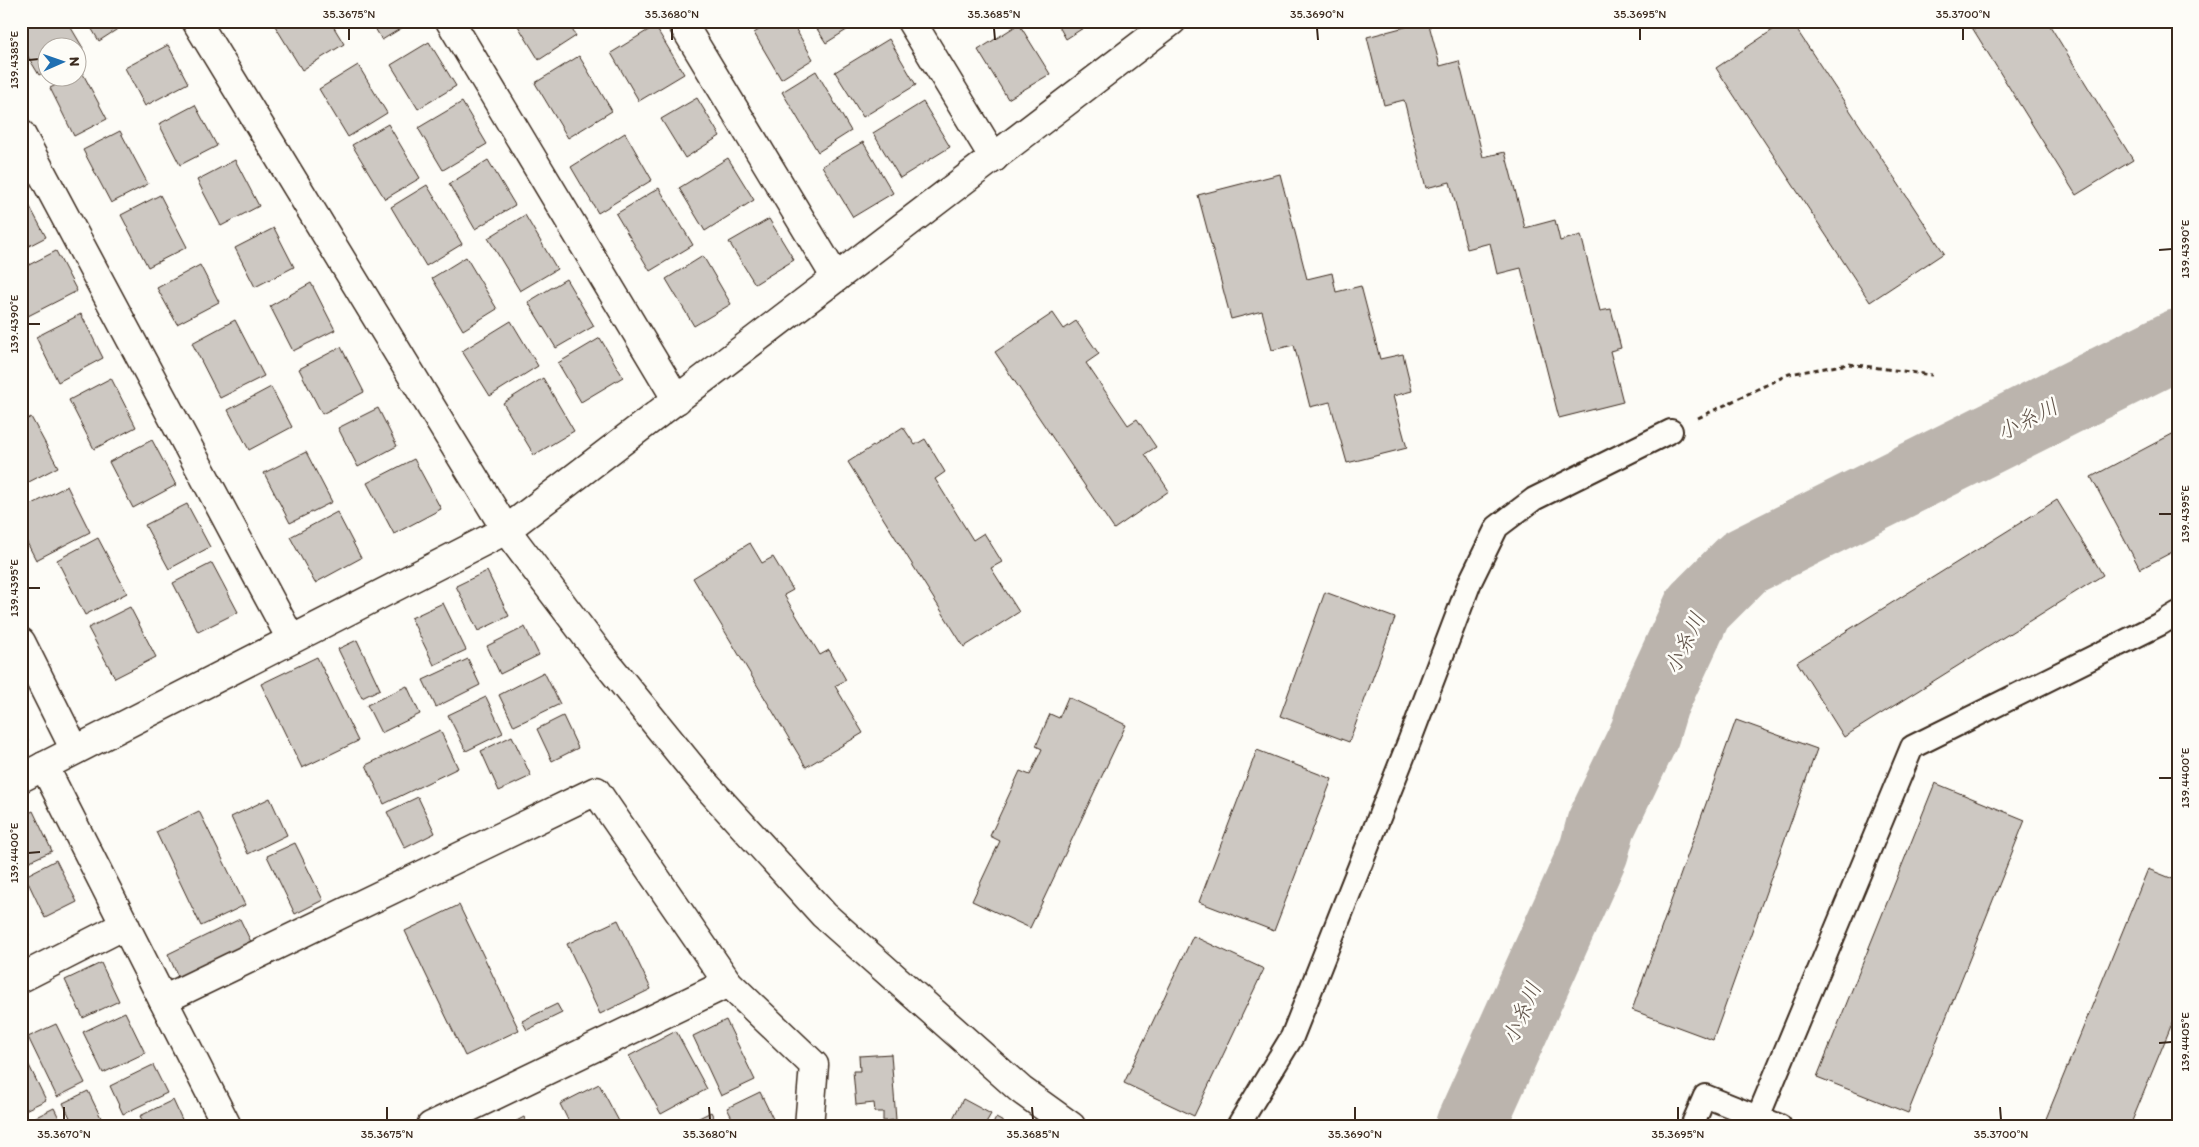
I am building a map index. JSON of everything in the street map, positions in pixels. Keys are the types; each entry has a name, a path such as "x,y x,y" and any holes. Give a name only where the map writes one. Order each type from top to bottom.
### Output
{"street":[{"path":"196,21 506,530 605,661 705,784 824,915 1020,1090 1071,1126"},
{"path":"450,21 677,400"},
{"path":"681,21 836,278"},
{"path":"911,21 994,158"},
{"path":"227,1126 125,925 33,772 506,530 994,158 1155,27"},
{"path":"21,134 291,640"},
{"path":"21,642 75,750"},
{"path":"163,1000 596,791 728,983 814,1065 808,1126"},
{"path":"21,978 125,925"},
{"path":"431,1126 728,983"}],"lane":[{"path":"1238,1126 1292,1036 1409,742 1470,582 1497,527 1534,499 1671,431"},
{"path":"1758,1117 1912,747 2178,613"},
{"path":"1692,1126 1705,1096 1780,1126"}],"path":[{"path":"1671,431 1789,374 1849,364 1932,375"}],"building":[{"path":"21,21 67,21 77,38 38,38 38,73 21,45"},
{"path":"87,21 130,21 99,41"},
{"path":"272,21 330,21 344,44 302,70"},
{"path":"371,21 413,21 382,40"},
{"path":"515,21 567,21 576,36 539,60"},
{"path":"600,21 615,21 604,28"},
{"path":"773,21 791,21 813,59 781,79 754,33"},
{"path":"812,21 861,21 826,43"},
{"path":"1056,21 1094,21 1066,39"},
{"path":"1428,21 1440,66 1459,61 1483,157 1505,152 1525,228 1555,220 1560,241 1581,235 1600,311 1611,309 1621,348 1610,351 1623,402 1559,418 1521,268 1497,274 1490,243 1467,249 1450,182 1426,188 1404,100 1384,105 1367,37"},
{"path":"1786,21 1791,21 1944,253 1870,302 1716,68"},
{"path":"1968,21 2047,21 2133,160 2076,195"},
{"path":"1019,24 1050,74 1008,99 978,50"},
{"path":"655,26 684,74 639,101 611,53"},
{"path":"889,39 916,85 863,117 835,72"},
{"path":"429,42 456,86 418,109 391,65"},
{"path":"168,45 188,83 145,106 125,68"},
{"path":"579,56 612,111 568,138 535,83"},
{"path":"358,65 387,113 348,137 319,89"},
{"path":"816,71 851,131 818,152 782,92"},
{"path":"88,83 107,119 74,136 50,88 88,88"},
{"path":"697,98 720,136 685,158 661,119"},
{"path":"462,102 487,144 443,170 418,128"},
{"path":"923,102 950,147 900,178 873,133"},
{"path":"195,105 217,146 180,165 159,124"},
{"path":"388,124 420,178 385,199 352,145"},
{"path":"120,131 148,184 111,203 83,150"},
{"path":"625,133 652,180 598,213 571,167"},
{"path":"863,142 893,193 853,217 822,166"},
{"path":"728,158 754,200 705,231 679,188"},
{"path":"235,160 259,206 221,226 197,180"},
{"path":"488,160 515,205 475,229 449,184"},
{"path":"1280,174 1307,279 1332,273 1336,292 1361,286 1380,359 1403,354 1412,391 1393,396 1407,448 1347,463 1330,402 1310,407 1294,345 1272,350 1262,311 1231,319 1198,195"},
{"path":"427,185 462,244 426,266 391,207"},
{"path":"659,188 693,245 650,271 616,214"},
{"path":"21,190 46,237 21,250"},
{"path":"160,195 187,247 148,267 121,215"},
{"path":"525,215 557,269 520,291 488,238"},
{"path":"769,219 794,260 755,284 729,242"},
{"path":"274,228 294,267 255,287 235,248"},
{"path":"56,251 77,291 28,316 21,302 21,269"},
{"path":"703,256 731,304 694,326 666,279"},
{"path":"466,257 497,309 463,330 432,278"},
{"path":"200,265 219,302 177,324 157,288"},
{"path":"566,279 594,326 556,348 528,302"},
{"path":"311,283 335,330 293,351 270,306"},
{"path":"1053,313 1064,329 1076,321 1099,354 1086,363 1128,425 1137,419 1156,447 1145,454 1169,491 1114,529 995,352"},
{"path":"81,314 103,358 58,382 36,337"},
{"path":"235,320 264,376 220,398 192,343"},
{"path":"511,321 538,366 490,396 462,351"},
{"path":"600,338 623,377 581,402 558,363"},
{"path":"341,347 364,392 322,414 299,369"},
{"path":"111,378 136,427 94,449 69,400"},
{"path":"543,378 574,431 534,455 503,403"},
{"path":"271,387 292,427 249,450 228,410"},
{"path":"378,408 397,446 358,467 338,428"},
{"path":"31,417 58,467 21,486 21,423"},
{"path":"903,427 915,445 925,439 945,472 935,479 973,540 984,533 1002,562 991,568 1019,612 964,647 848,462"},
{"path":"2178,431 2178,549 2140,569 2091,477"},
{"path":"152,440 176,485 133,508 109,462"},
{"path":"306,452 332,502 290,523 264,473"},
{"path":"414,459 441,509 394,534 367,483"},
{"path":"67,486 90,532 36,560 21,531 21,510"},
{"path":"2057,500 2103,575 1844,737 1797,662"},
{"path":"187,504 210,547 169,569 145,525"},
{"path":"337,512 361,558 315,583 290,537"},
{"path":"98,538 127,593 85,615 57,560"},
{"path":"750,543 762,563 773,557 793,590 784,595 820,655 829,650 846,680 835,686 863,733 806,767 693,578"},
{"path":"212,563 238,612 198,632 173,583"},
{"path":"487,571 509,616 478,631 456,586"},
{"path":"1325,592 1395,618 1349,742 1280,716"},
{"path":"443,603 466,650 434,665 411,618"},
{"path":"130,607 156,657 115,678 88,628"},
{"path":"525,627 539,655 500,674 487,646"},
{"path":"357,640 380,689 362,698 338,649"},
{"path":"317,657 358,741 302,768 261,684"},
{"path":"468,659 480,685 436,707 423,680"},
{"path":"544,672 560,704 514,726 499,695"},
{"path":"407,686 420,714 381,733 367,705"},
{"path":"486,697 503,733 466,751 448,715"},
{"path":"1068,697 1126,725 1030,928 972,901 1000,841 990,836 1020,771 1030,775 1042,749 1036,746 1050,714 1059,718"},
{"path":"563,716 578,748 552,761 537,729"},
{"path":"1736,720 1817,749 1713,1040 1632,1010"},
{"path":"21,728 28,741 21,744"},
{"path":"440,730 458,768 384,804 366,765"},
{"path":"512,736 531,776 499,791 481,751"},
{"path":"1257,750 1332,779 1274,931 1199,902"},
{"path":"1935,783 2025,820 1908,1113 1817,1077"},
{"path":"418,797 435,833 405,848 387,812"},
{"path":"270,798 287,835 248,854 231,817"},
{"path":"33,811 52,851 21,865 21,817"},
{"path":"199,811 245,905 201,926 156,832"},
{"path":"295,843 323,900 295,914 267,856"},
{"path":"56,860 77,902 45,918 25,876"},
{"path":"2148,869 2178,881 2178,1009 2130,1126 2043,1126"},
{"path":"459,905 519,1030 465,1056 405,931"},
{"path":"21,918 29,935 21,939"},
{"path":"240,919 252,944 179,979 168,954"},
{"path":"618,920 651,989 600,1014 567,944"},
{"path":"1193,936 1264,969 1194,1116 1124,1083"},
{"path":"101,963 119,1001 83,1018 65,980"},
{"path":"557,1004 562,1013 527,1030 522,1021"},
{"path":"125,1012 145,1053 103,1073 83,1032"},
{"path":"726,1020 755,1080 721,1096 693,1036"},
{"path":"56,1024 85,1083 57,1097 28,1037"},
{"path":"676,1031 707,1089 661,1114 629,1056"},
{"path":"21,1049 46,1100 21,1112"},
{"path":"891,1054 896,1120 883,1121 883,1112 875,1112 874,1103 856,1105 853,1071 860,1071 859,1056"},
{"path":"153,1065 167,1093 123,1114 110,1086"},
{"path":"599,1084 621,1125 571,1126 560,1104"},
{"path":"88,1091 105,1126 74,1126 63,1103"},
{"path":"760,1092 775,1123 769,1126 736,1126 727,1108"},
{"path":"963,1099 991,1114 984,1126 949,1126"},
{"path":"173,1100 185,1126 145,1126 140,1116"},
{"path":"54,1108 63,1126 26,1126 24,1123"},
{"path":"711,1112 718,1126 688,1126 687,1124"},
{"path":"524,1117 528,1126 507,1126"},
{"path":"996,1118 1011,1126 992,1126"}],"waterway":[{"name":"小糸川","path":"1470,1126 1594,851 1601,825 1645,733 1654,703 1698,608 1744,562 2178,344"}]}
